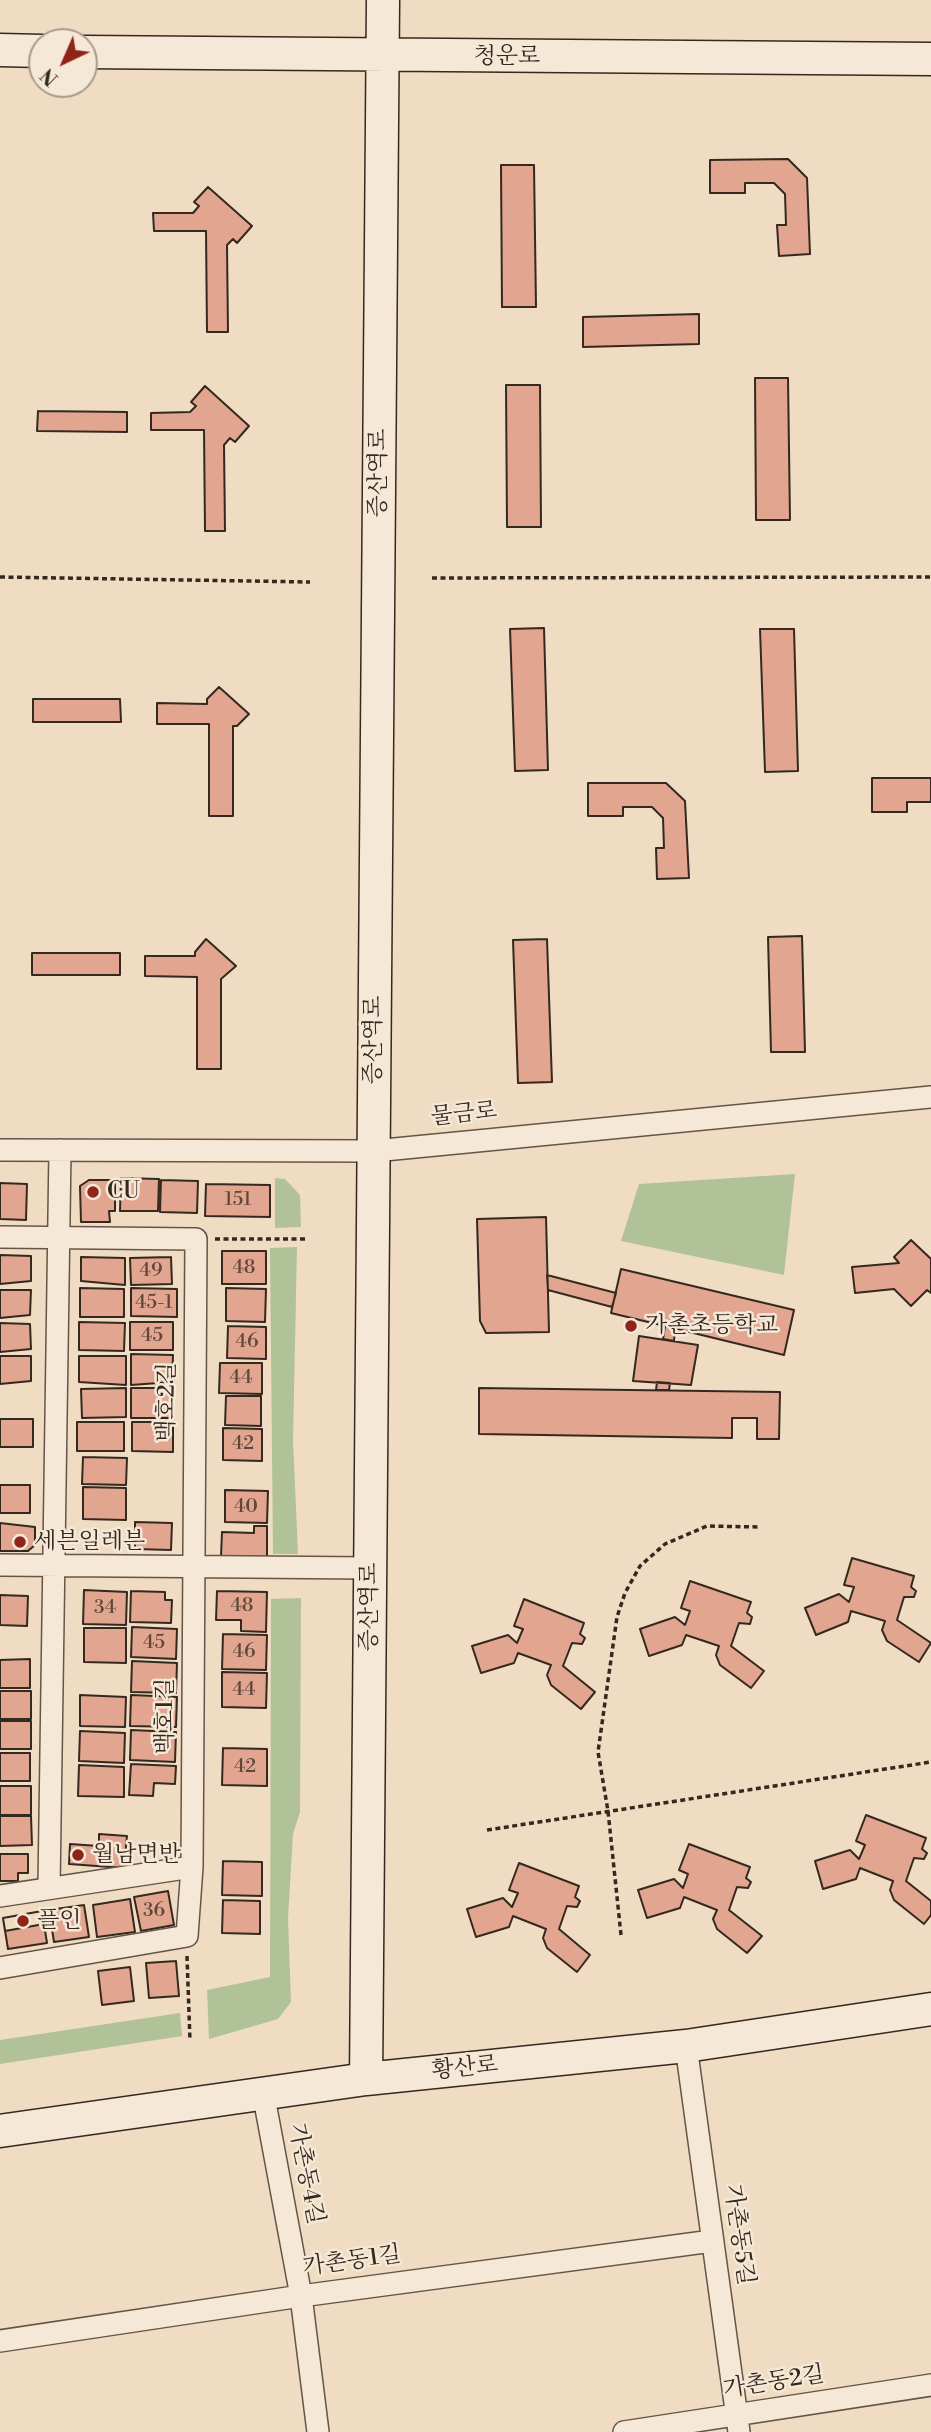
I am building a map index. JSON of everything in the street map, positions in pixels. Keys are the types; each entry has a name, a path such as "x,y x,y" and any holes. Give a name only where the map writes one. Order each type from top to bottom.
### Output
{"street":[{"name":"증산역로","path":"366,2079 383,0"},
{"path":"0,50 28,51"},
{"name":"청운로","path":"98,52 931,59"},
{"name":"물금로","path":"0,1150 373,1151 931,1097"},
{"path":"49,1887 60,1150"},
{"path":"0,1237 196,1239"},
{"name":"백호2길","path":"193,1566 196,1239"},
{"path":"0,1565 370,1569"},
{"name":"백호1길","path":"187,1936 192,1867 193,1566"},
{"path":"0,1895 192,1867"},
{"path":"0,1968 187,1936"},
{"name":"황산로","path":"0,2131 366,2079 687,2046 931,2009"},
{"name":"가촌동5길","path":"687,2046 738,2424"},
{"name":"가촌동4길","path":"263,2092 301,2295 318,2432"},
{"name":"가촌동1길","path":"0,2341 301,2295 712,2241"},
{"name":"가촌동2길","path":"624,2432 738,2424 931,2385"}],"path":[{"path":"0,577 310,582"},
{"path":"432,578 931,577"},
{"path":"196,1239 307,1239"},
{"path":"621,1934 608,1811 598,1752 617,1617 625,1593 640,1566 665,1544 707,1526 760,1527"},
{"path":"487,1829 931,1762"},
{"path":"187,1936 190,2041"}],"green space":[{"path":"795,1174 784,1275 621,1241 639,1184"},
{"path":"275,1178 285,1179 300,1195 301,1227 275,1228"},
{"path":"297,1247 293,1441 298,1554 273,1554 270,1248"},
{"path":"301,1598 300,1812 293,1834 288,1918 291,2002 278,2019 209,2039 207,1990 270,1977 271,1599"},
{"path":"180,2013 182,2036 0,2064 0,2040"}],"building":[{"path":"788,159 807,178 810,254 779,256 777,225 786,225 785,194 774,183 745,183 745,193 710,193 710,160"},
{"path":"501,165 534,165 536,307 502,307"},
{"path":"208,187 252,226 237,243 233,239 227,245 228,332 207,332 206,231 154,231 153,213 193,213 199,206 194,202"},
{"path":"699,314 699,344 583,347 583,317"},
{"path":"755,378 788,378 790,520 756,520"},
{"path":"506,385 540,385 541,527 507,527"},
{"path":"205,386 249,426 235,442 230,438 224,445 225,531 205,531 204,430 151,430 151,413 190,412 196,406 191,402"},
{"path":"38,411 127,412 127,432 37,431"},
{"path":"544,628 548,770 515,771 510,629"},
{"path":"760,629 794,629 798,771 765,772"},
{"path":"219,687 249,714 237,726 233,726 233,816 209,816 209,724 157,724 157,703 207,704 207,699"},
{"path":"33,699 120,699 121,722 33,722"},
{"path":"872,778 931,778 931,802 907,802 907,812 872,812"},
{"path":"588,783 666,783 685,801 689,878 657,879 656,848 664,848 663,818 652,807 623,807 623,816 588,816"},
{"path":"802,936 805,1052 771,1052 768,937"},
{"path":"206,939 236,966 221,979 221,1069 197,1069 197,977 145,976 145,956 195,956 195,952"},
{"path":"547,939 552,1082 518,1083 513,940"},
{"path":"32,953 120,953 120,975 32,975"},
{"path":"121,1178 159,1179 158,1211 120,1211"},
{"path":"89,1180 115,1180 115,1211 109,1211 110,1222 81,1222 80,1186"},
{"path":"161,1180 198,1181 197,1213 160,1212"},
{"path":"0,1183 27,1184 26,1220 0,1219"},
{"path":"206,1184 270,1185 270,1217 205,1216"},
{"path":"546,1217 549,1332 486,1333 480,1321 477,1219"},
{"path":"911,1240 931,1259 931,1293 927,1290 911,1306 894,1289 855,1293 852,1267 899,1263 894,1257"},
{"path":"222,1251 266,1251 266,1284 222,1284"},
{"path":"0,1255 31,1256 31,1281 0,1284"},
{"path":"81,1257 125,1258 125,1285 81,1281"},
{"path":"171,1257 172,1284 131,1285 130,1258"},
{"path":"621,1269 794,1310 784,1355 611,1313"},
{"path":"547,1275 616,1293 612,1307 548,1290"},
{"path":"80,1288 124,1289 124,1317 80,1317"},
{"path":"131,1288 177,1289 177,1317 131,1316"},
{"path":"226,1288 266,1289 265,1322 226,1321"},
{"path":"0,1290 31,1290 30,1315 0,1318"},
{"path":"79,1322 125,1323 124,1351 79,1350"},
{"path":"130,1322 173,1322 173,1350 130,1350"},
{"path":"0,1323 30,1324 31,1349 0,1352"},
{"path":"228,1326 266,1327 266,1359 227,1358"},
{"path":"665,1326 675,1329 674,1341 663,1339"},
{"path":"639,1336 698,1345 691,1385 633,1381"},
{"path":"131,1354 173,1355 172,1382 131,1385"},
{"path":"0,1356 31,1356 31,1381 0,1384"},
{"path":"79,1356 126,1356 126,1385 79,1382"},
{"path":"220,1363 262,1363 262,1394 219,1393"},
{"path":"657,1382 670,1383 669,1390 656,1390"},
{"path":"126,1388 126,1417 82,1418 81,1389"},
{"path":"131,1388 171,1388 171,1418 131,1418"},
{"path":"479,1388 780,1392 779,1439 757,1439 757,1418 732,1418 732,1438 479,1434"},
{"path":"226,1396 261,1396 261,1426 225,1425"},
{"path":"0,1419 33,1419 33,1447 0,1447"},
{"path":"77,1422 124,1422 124,1451 77,1451"},
{"path":"132,1422 173,1422 173,1452 132,1451"},
{"path":"223,1428 262,1429 262,1461 223,1460"},
{"path":"83,1457 127,1458 126,1485 82,1484"},
{"path":"0,1485 30,1485 30,1513 0,1513"},
{"path":"83,1487 126,1488 126,1520 83,1519"},
{"path":"225,1490 268,1491 267,1523 225,1522"},
{"path":"135,1522 172,1523 171,1550 135,1549"},
{"path":"0,1523 35,1527 35,1545 28,1551 0,1551"},
{"path":"254,1526 267,1526 267,1558 221,1556 222,1532 254,1533"},
{"path":"852,1558 914,1576 911,1587 916,1591 914,1597 904,1597 897,1620 931,1643 919,1662 887,1641 882,1630 885,1621 851,1611 848,1622 816,1635 805,1608 839,1594 849,1602 854,1587 844,1585"},
{"path":"690,1581 751,1602 747,1613 752,1617 750,1624 739,1623 731,1646 764,1671 751,1688 720,1665 716,1655 719,1646 686,1635 682,1645 649,1656 640,1629 675,1617 685,1625 690,1611 681,1608"},
{"path":"84,1590 127,1592 126,1625 83,1624"},
{"path":"131,1591 165,1592 165,1600 172,1600 171,1623 130,1622"},
{"path":"217,1591 267,1592 266,1632 241,1631 241,1620 216,1620"},
{"path":"0,1595 28,1596 27,1626 0,1625"},
{"path":"524,1599 584,1623 580,1634 585,1638 582,1644 572,1643 563,1666 595,1692 581,1709 551,1685 547,1675 551,1665 518,1653 514,1663 481,1673 472,1646 508,1635 517,1643 523,1629 514,1626"},
{"path":"132,1627 177,1629 176,1659 131,1657"},
{"path":"84,1628 126,1628 126,1663 84,1662"},
{"path":"223,1634 267,1635 266,1670 222,1669"},
{"path":"30,1659 30,1688 0,1688 0,1660"},
{"path":"132,1661 177,1663 176,1693 131,1692"},
{"path":"222,1672 267,1673 266,1708 222,1707"},
{"path":"0,1691 31,1691 31,1719 0,1719"},
{"path":"80,1695 126,1697 125,1727 80,1726"},
{"path":"131,1695 177,1697 176,1727 130,1726"},
{"path":"0,1721 31,1721 31,1749 0,1749"},
{"path":"131,1730 176,1732 175,1762 130,1760"},
{"path":"80,1731 125,1733 124,1763 79,1761"},
{"path":"223,1748 267,1749 267,1786 222,1785"},
{"path":"0,1753 30,1753 30,1781 0,1781"},
{"path":"131,1764 176,1766 175,1784 154,1783 153,1796 129,1795"},
{"path":"79,1765 124,1767 124,1797 78,1796"},
{"path":"0,1786 31,1786 31,1815 0,1815"},
{"path":"866,1815 926,1838 922,1849 927,1853 924,1859 914,1858 906,1881 931,1901 931,1915 924,1924 894,1900 890,1890 893,1881 860,1868 856,1879 823,1889 815,1861 850,1850 859,1859 865,1845 856,1841"},
{"path":"0,1816 31,1816 32,1845 0,1846"},
{"path":"99,1834 127,1836 124,1868 69,1864 70,1844 99,1846"},
{"path":"689,1844 750,1867 746,1878 751,1882 748,1888 737,1887 729,1910 762,1936 747,1953 717,1929 713,1919 717,1910 684,1897 680,1908 647,1918 638,1890 674,1879 683,1888 688,1874 679,1870"},
{"path":"0,1854 28,1854 28,1873 18,1873 18,1881 0,1881"},
{"path":"223,1861 262,1862 262,1896 222,1895"},
{"path":"519,1863 579,1886 575,1897 580,1901 577,1907 567,1906 559,1929 590,1955 577,1972 547,1948 543,1938 546,1929 513,1916 509,1927 476,1937 467,1909 503,1898 512,1907 518,1893 509,1890"},
{"path":"168,1891 174,1925 141,1931 134,1897"},
{"path":"130,1899 135,1932 97,1937 93,1905"},
{"path":"223,1900 260,1901 260,1934 222,1933"},
{"path":"84,1905 89,1937 54,1942 49,1910"},
{"path":"42,1911 47,1943 8,1949 3,1918"},
{"name":"플인","path":"42,1911 44,1924 5,1931 3,1918"},
{"path":"176,1961 179,1996 149,1998 146,1963"},
{"path":"130,1967 134,2001 102,2005 98,1971"}],"place":[{"name":"CU","path":"93,1192"},
{"name":"가촌초등학교","path":"631,1326"},
{"name":"세븐일레븐","path":"20,1542"},
{"name":"월남면반","path":"78,1855"},
{"name":"플인","path":"23,1921"}]}
